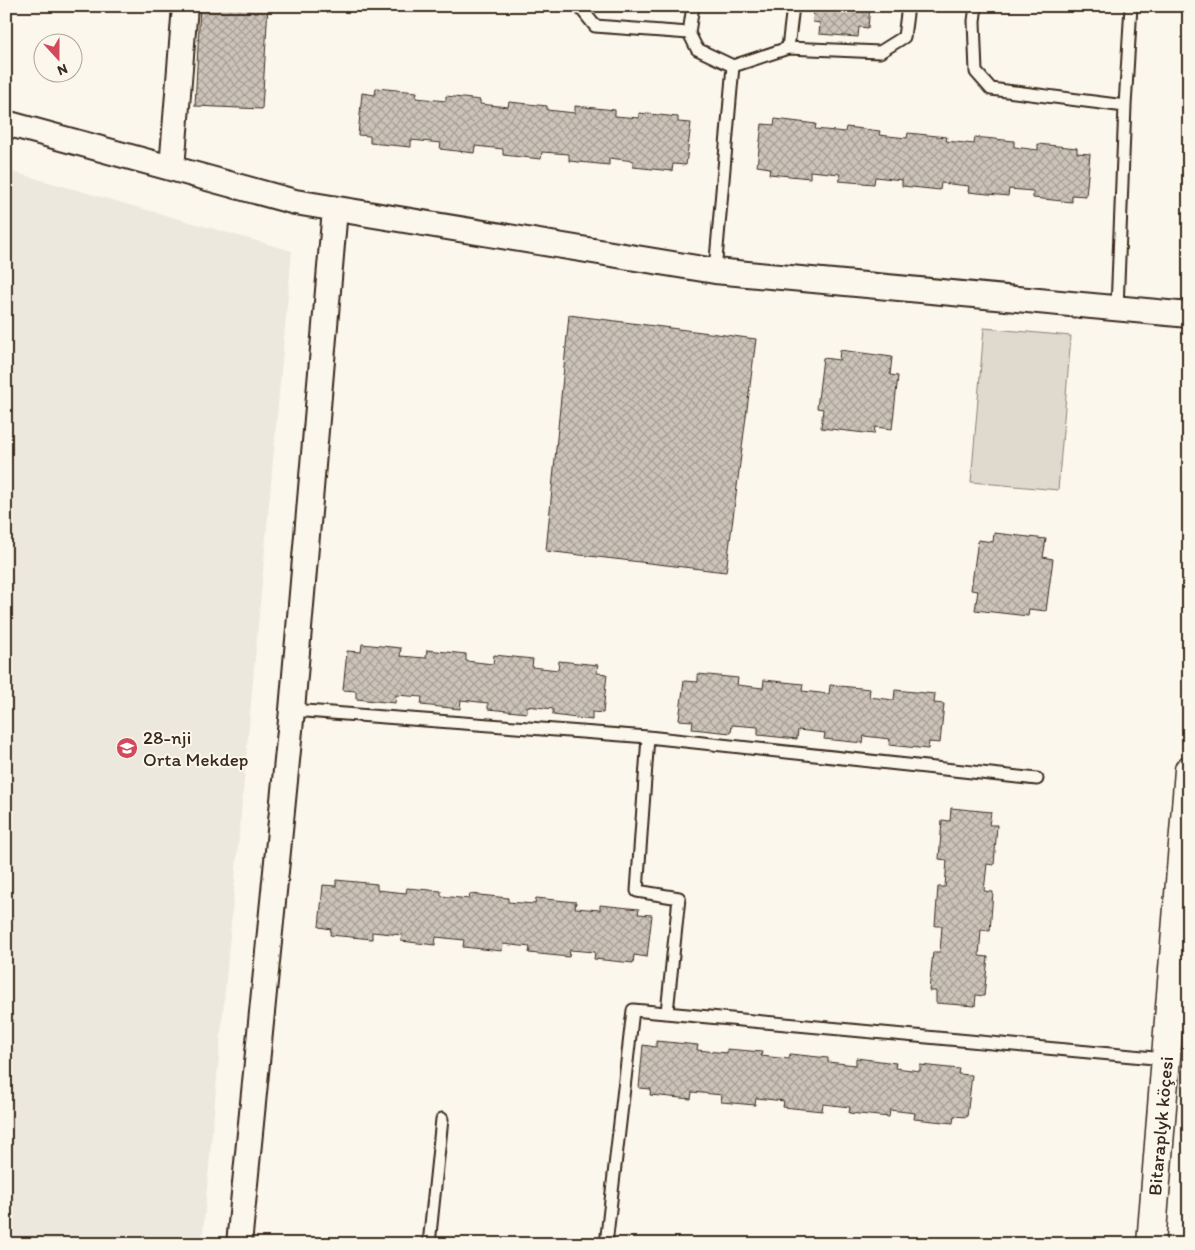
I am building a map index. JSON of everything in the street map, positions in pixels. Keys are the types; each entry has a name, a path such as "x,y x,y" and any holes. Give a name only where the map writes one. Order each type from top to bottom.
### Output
{"highway":[{"name":"Bitaraplyk köçesi","path":"1151,1244 1189,770"}],"street":[{"path":"172,168 185,6"},
{"path":"6,123 295,202 715,271 1189,315"},
{"path":"239,1244 292,710 335,209"}],"lane":[{"path":"579,6 595,26 689,33"},
{"path":"693,6 689,33 697,49 733,66 788,48 880,52 904,37 908,6"},
{"path":"788,48 793,6"},
{"path":"976,6 974,21 976,72 991,89 1125,106"},
{"path":"1117,308 1131,6"},
{"path":"715,271 733,66"},
{"path":"292,710 648,737 1037,779"},
{"path":"648,737 637,891 679,898 667,1012"},
{"path":"606,1244 633,1010 1166,1059"},
{"path":"429,1244 442,1119"}],"shaded area":[{"name":"28-nji Orta Mekdep","path":"6,170 292,251 202,1244 6,1244"},
{"path":"984,328 1071,336 1058,490 971,482"}],"building":[{"path":"200,6 268,6 262,109 195,106"},
{"path":"814,6 870,6 868,28 859,27 858,37 819,34 820,23 813,22"},
{"path":"376,88 417,92 416,98 446,101 446,96 480,100 480,104 508,107 509,102 547,106 547,110 575,113 575,106 615,110 615,116 639,118 639,113 678,117 678,122 691,123 686,165 673,164 672,171 633,167 634,161 609,158 609,165 569,161 569,154 542,152 541,159 503,155 503,149 475,146 474,153 440,149 441,143 411,140 411,147 370,143 370,136 358,135 362,93 375,95"},
{"path":"775,119 816,124 815,129 845,132 846,127 880,131 879,135 907,138 908,133 947,137 946,141 974,144 975,137 1014,141 1014,147 1038,150 1038,144 1077,148 1077,153 1090,154 1086,196 1072,195 1072,202 1033,198 1033,191 1009,189 1008,196 968,192 969,186 941,183 940,190 902,186 902,180 875,177 874,184 839,181 840,174 810,171 810,178 769,174 770,168 757,166 762,124 774,125"},
{"path":"569,315 756,339 726,572 546,551"},
{"path":"840,350 892,357 890,375 898,376 892,429 875,427 874,434 821,428 823,409 817,408 823,358 839,360"},
{"path":"994,533 1046,539 1043,557 1053,559 1046,611 1029,609 1028,616 975,610 978,591 971,590 978,540 993,542"},
{"path":"362,644 401,648 400,656 426,658 427,650 466,654 466,661 493,664 494,655 533,659 532,667 558,670 559,661 598,665 597,673 607,674 603,713 592,712 592,720 553,715 553,709 527,706 527,713 488,709 488,703 461,700 460,709 421,705 422,697 396,695 395,703 356,699 356,691 343,690 347,651 361,652"},
{"path":"698,674 738,678 737,685 763,688 764,680 803,684 802,691 829,694 830,685 870,689 869,697 894,700 895,690 935,694 934,703 944,704 940,743 929,742 928,749 889,745 890,739 864,736 863,743 824,739 825,733 798,730 797,739 758,735 758,727 732,725 731,733 692,729 693,721 679,720 684,681 698,682"},
{"path":"951,808 991,812 989,825 997,825 994,865 987,864 984,891 993,892 990,931 981,930 979,956 988,957 984,996 976,995 975,1006 936,1003 936,991 929,991 933,952 940,952 942,926 935,926 938,887 945,887 947,860 939,859 942,820 950,821"},
{"path":"336,880 377,884 377,890 406,893 407,888 441,891 441,896 469,899 470,894 508,898 508,902 535,904 536,898 576,902 575,908 600,910 600,905 639,909 638,914 652,915 647,957 634,955 633,963 594,959 595,952 570,950 569,957 529,953 530,947 503,944 502,951 463,947 464,940 436,937 435,945 401,941 402,935 372,932 372,939 330,935 331,929 319,927 323,885 336,886"},
{"path":"656,1041 698,1045 697,1050 727,1053 727,1049 762,1052 761,1056 789,1059 790,1054 828,1058 828,1062 856,1065 856,1058 896,1063 895,1068 920,1071 920,1065 959,1069 958,1074 972,1075 967,1117 954,1116 953,1123 914,1119 915,1113 890,1110 889,1117 849,1113 850,1107 823,1104 822,1111 783,1107 784,1101 756,1098 755,1105 721,1102 722,1095 692,1092 691,1099 650,1095 651,1089 639,1088 643,1045 656,1047"}],"place":[{"name":"28-nji Orta Mekdep","path":"127,748"}]}
